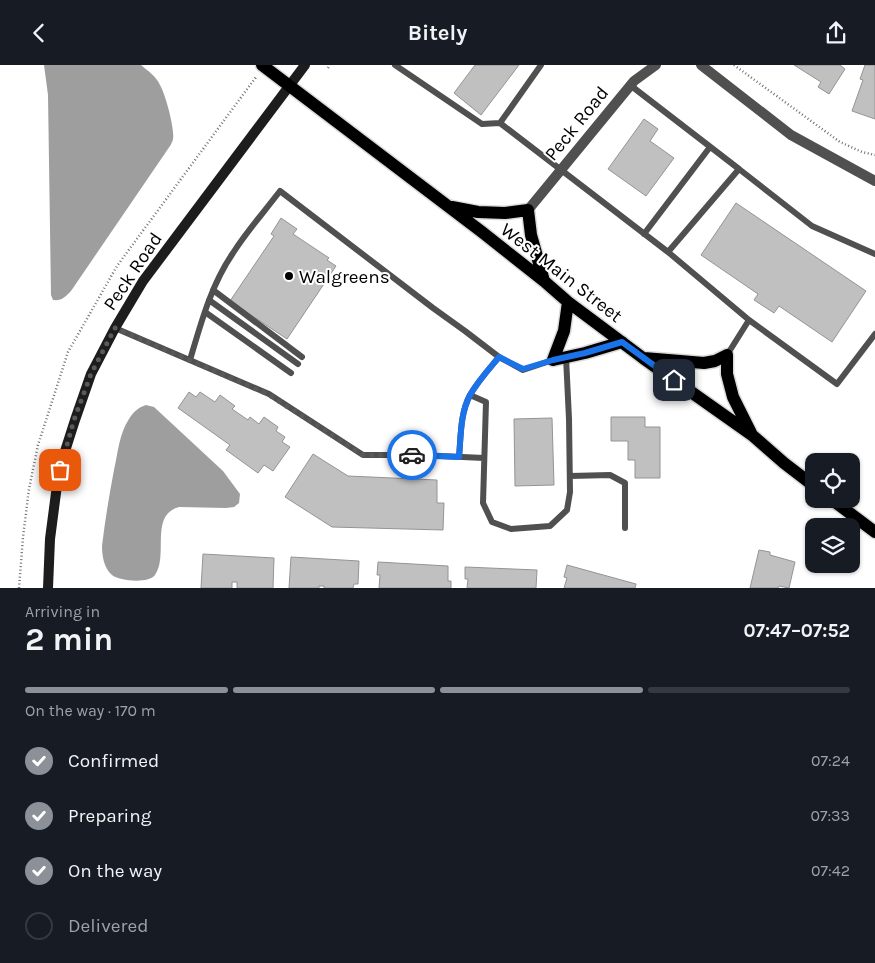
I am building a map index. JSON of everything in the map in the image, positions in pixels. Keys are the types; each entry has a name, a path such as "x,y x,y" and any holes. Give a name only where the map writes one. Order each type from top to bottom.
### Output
{"main road":[{"name":"West Main Street","path":"262,65 449,207 568,302 752,435 805,479"},
{"path":"449,207 506,213 528,210 530,235 544,281"},
{"path":"553,360 564,331 568,302"},
{"path":"553,360 622,342"},
{"path":"643,358 704,363 715,361 727,355 727,374 733,397 752,435"},
{"path":"843,508 875,532"}],"street":[{"name":"Peck Road","path":"48,588 50,539 60,470 74,420 91,374 142,281 305,65"},
{"name":"Peck Road","path":"528,210 630,85 656,65"},
{"path":"701,65 791,135 875,181"}],"lane":[{"path":"395,65 482,124 500,123 668,252 749,320 837,383 875,333"},
{"path":"500,123 541,65"},
{"path":"630,85 812,226 875,254"},
{"path":"644,234 710,147"},
{"path":"668,252 739,169"},
{"path":"190,360 212,290 232,253 280,191 499,357 523,369 553,360"},
{"path":"212,290 302,357"},
{"path":"209,301 298,364"},
{"path":"204,312 291,373"},
{"path":"727,355 749,320"},
{"path":"115,328 268,394 363,455 484,458"},
{"path":"459,457 462,424 470,395 499,357"},
{"path":"470,395 486,402 483,503 492,522 512,529 550,526 567,510 570,492 566,357"},
{"path":"570,475 610,475 625,483 624,528"}],"path":[{"path":"734,65 840,142 862,152 875,155"}],"shaded area":[{"path":"44,65 141,65 154,76 162,89 173,127 173,140 170,145 71,291 59,300 53,300 51,295 48,95"},
{"path":"146,405 154,407 223,471 240,494 239,503 234,507 179,507 170,511 162,527 159,567 155,575 147,580 134,581 121,579 109,572 104,562 102,546 110,489 121,437 132,414"}],"building":[{"path":"475,65 519,65 481,115 454,93"},
{"path":"794,65 840,65 845,69 829,94 818,87 821,82"},
{"path":"865,65 875,65 875,119 852,111 863,80 860,79"},
{"path":"644,119 658,129 650,141 674,158 646,196 608,169"},
{"path":"736,203 866,291 832,342 779,306 774,313 754,300 758,294 701,255"},
{"path":"281,218 297,229 293,234 329,258 327,260 336,266 287,339 230,301 274,236 271,234"},
{"path":"189,392 196,397 200,392 215,402 220,395 235,406 232,409 248,420 250,417 259,424 264,417 278,427 276,431 285,437 282,442 290,447 273,471 264,465 258,473 226,450 230,445 178,408"},
{"path":"611,417 645,417 645,427 660,427 660,478 635,478 635,460 628,460 628,441 611,441"},
{"path":"552,418 554,485 515,486 514,419"},
{"path":"313,454 348,476 437,480 437,503 444,503 443,530 332,527 285,497"},
{"path":"759,550 770,552 770,555 795,562 789,588 779,586 778,588 750,588"},
{"path":"203,554 274,558 273,588 237,588 237,582 232,582 232,588 201,588"},
{"path":"291,557 359,561 358,584 354,584 353,588 324,588 324,586 319,586 319,588 289,588"},
{"path":"378,562 448,566 448,581 451,581 451,588 379,588"},
{"path":"567,565 636,584 635,588 564,588 567,578 564,577"},
{"path":"465,567 537,570 536,588 467,588 468,579 465,579"}],"way so far":[{"path":"60,470 74,420 91,374 115,328 268,394 363,455 412,455"}],"place":[{"name":"Walgreens","path":"289,276"}],"route":[{"path":"412,455 459,457 462,424 470,395 499,357 523,369 622,342 674,380"}]}
